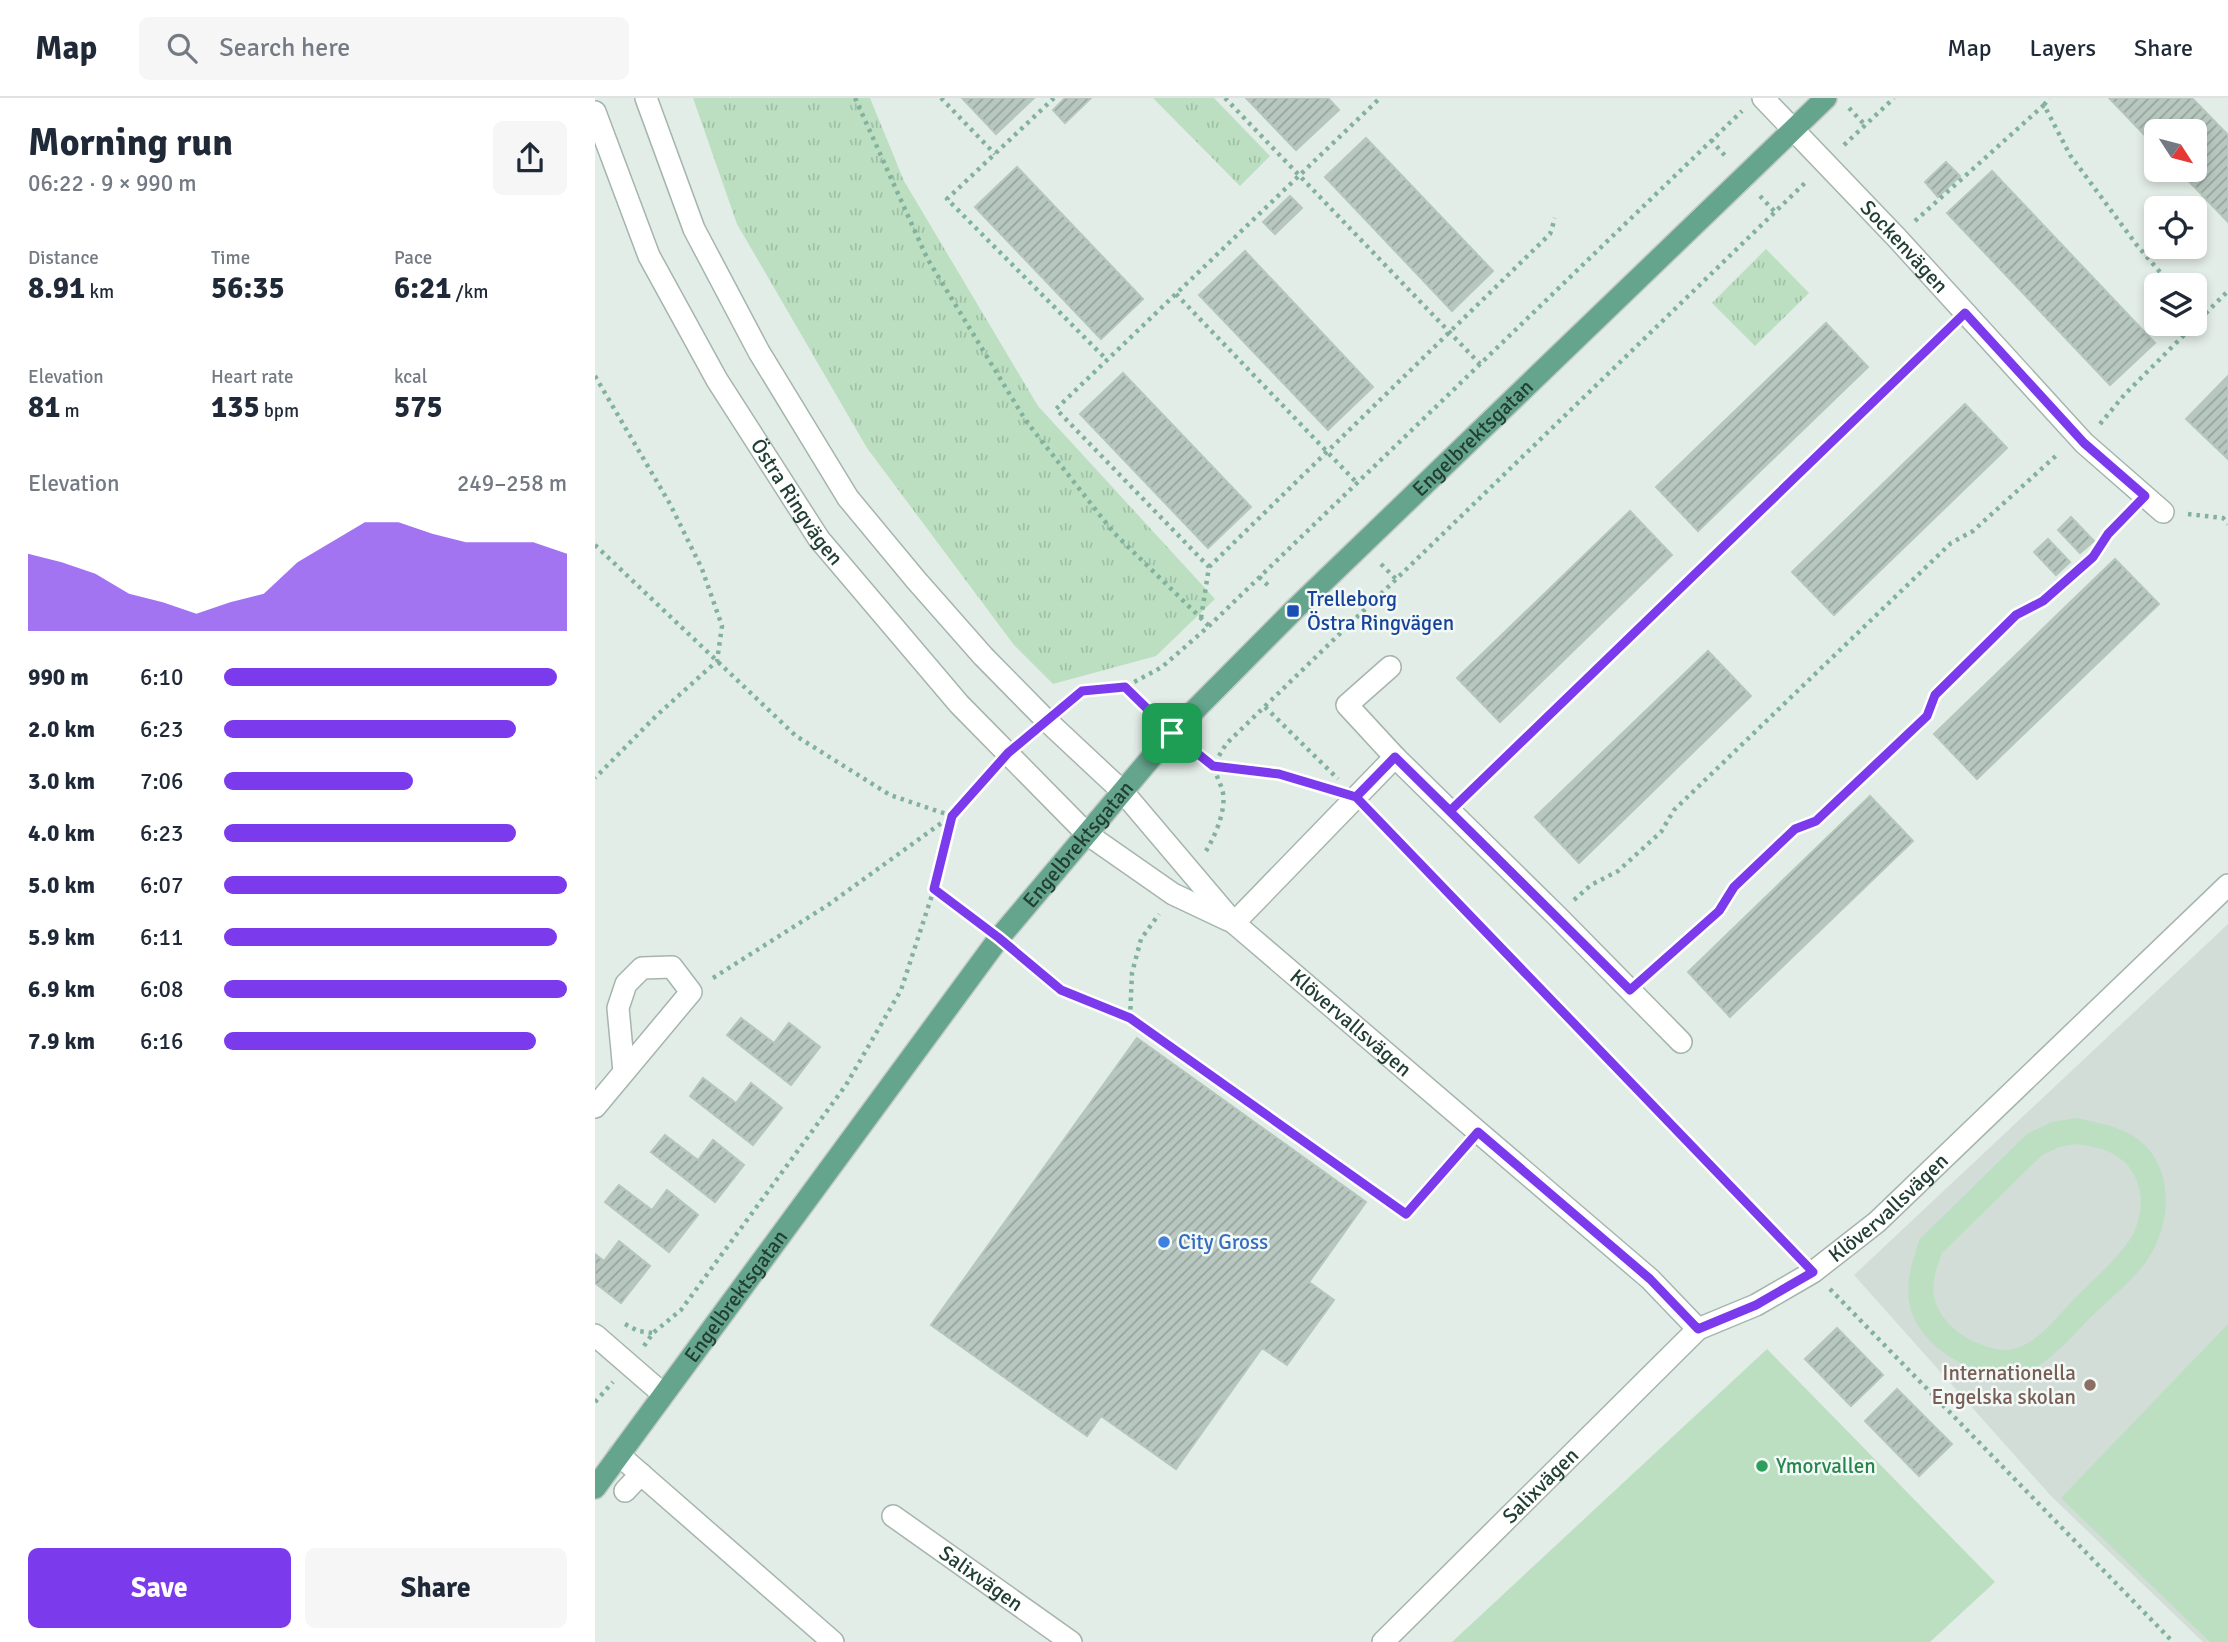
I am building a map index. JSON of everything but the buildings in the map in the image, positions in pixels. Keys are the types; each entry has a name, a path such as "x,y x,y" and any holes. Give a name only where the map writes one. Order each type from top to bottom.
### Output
{"main road":[{"name":"Engelbrektsgatan","path":"595,1488 999,938 1172,733 1293,611 1826,98"}],"street":[{"name":"Östra Ringvägen","path":"646,98 694,229 759,352 848,498 983,656 1123,792"},
{"name":"Sockenvägen","path":"1755,102 1793,130 2081,439 2163,512"},
{"name":"Östra Ringvägen","path":"595,112 649,256 717,380 819,539 959,704 1087,834"},
{"path":"1390,667 1347,705 1395,757 1681,1042"},
{"path":"1234,923 1395,757"},
{"name":"Klövervallsvägen","path":"1123,792 1234,923 1650,1279 1698,1329 1756,1305 1813,1272 1877,1222 2228,886"},
{"name":"Klövervallsvägen","path":"1087,834 1173,894 1234,923"},
{"path":"595,1107 691,992 672,967 642,968 626,984 618,1008 624,1072"},
{"name":"Salixvägen","path":"1383,1642 1698,1329"},
{"path":"595,1335 663,1394"},
{"path":"619,1455 833,1642"},
{"path":"625,1491 641,1474"},
{"name":"Salixvägen","path":"893,1516 1071,1642"}],"path":[{"path":"855,98 927,258 1026,421 1114,533 1209,626"},
{"path":"941,98 995,154"},
{"path":"1054,98 947,199 1107,360"},
{"path":"1226,98 1480,364"},
{"path":"1209,567 1056,409 1380,98"},
{"path":"1213,766 1226,744 1894,98"},
{"path":"1896,238 2049,98"},
{"path":"1046,720 1082,691 1125,687 1162,667 1209,626 1755,102"},
{"path":"2044,105 2070,155 2162,273"},
{"path":"1849,107 1865,125"},
{"path":"1202,618 1209,567 1550,234 1555,218"},
{"path":"2207,311 2228,291"},
{"path":"1177,294 1357,483"},
{"path":"1450,811 1965,313"},
{"path":"1557,916 1591,885 1619,871 1661,832 1674,810 1951,542 1973,531 2081,439 2182,336"},
{"path":"595,376 670,504 702,569 722,626 717,661 656,716 595,778"},
{"path":"1630,990 1719,911 1734,887 1795,829 1816,821 1927,716 1935,695 2016,615 2043,601 2093,557 2108,534 2145,496"},
{"path":"2163,512 2223,518 2228,524"},
{"path":"2223,518 2228,513"},
{"path":"595,545 796,736 890,795 952,816"},
{"path":"1381,564 1396,579"},
{"path":"1259,577 1271,588"},
{"path":"1125,687 1172,733 1213,766 1223,791 1223,807 1211,842 1191,874"},
{"path":"1265,707 1356,797 2173,1642"},
{"path":"691,992 828,905 952,816 1008,753"},
{"path":"1213,766 1279,774 1356,797"},
{"path":"595,1402 629,1365 653,1333 681,1310 846,1085 901,990 934,889 952,816"},
{"path":"934,889 999,938 1061,990 1130,1018 1406,1214 1478,1132"},
{"path":"1130,1018 1132,973 1141,939 1173,894"}],"shaded area":[{"name":"Internationella Engelska skolan","path":"2228,924 2228,1642 2203,1642 2051,1496 1854,1275"}],"green space":[{"path":"693,98 870,98 904,181 1038,406 1215,599 1156,656 1053,684 1014,645 867,448 737,224"},
{"path":"1153,98 1214,98 1270,156 1240,186"},
{"path":"1766,249 1809,293 1755,346 1712,303"},
{"path":"2077,1118 2096,1122 2128,1133 2143,1144 2155,1158 2162,1173 2165,1208 2162,1226 2157,1243 2136,1274 2048,1359 2018,1375 1983,1372 1949,1356 1921,1330 1914,1317 1908,1293 1911,1267 1920,1239 2027,1134 2052,1122","holes":["2076,1144 2112,1153 2127,1164 2134,1175 2141,1198 2138,1223 2133,1234 2109,1265 2032,1340 2006,1350 1989,1347 1964,1336 1943,1317 1935,1300 1935,1273 1942,1253 2042,1155 2059,1147"]},
{"path":"2228,1324 2228,1642 2210,1642 2061,1498"},
{"name":"Ymorvallen","path":"1767,1349 1995,1582 1930,1642 1452,1642"}],"place":[{"name":"Trelleborg Östra Ringvägen","path":"1293,611"},
{"name":"City Gross","path":"1164,1242"},
{"name":"Internationella Engelska skolan","path":"2090,1385"},
{"name":"Ymorvallen","path":"1762,1466"}],"route":[{"path":"1172,733 1125,687 1082,691 1008,753 952,816 934,889 999,938 1061,990 1130,1018 1406,1214 1478,1132 1650,1279 1698,1329 1756,1305 1813,1272 1356,797 1395,757 1630,990 1719,911 1734,887 1795,829 1816,821 1927,716 1935,695 2016,615 2043,601 2093,557 2108,534 2145,496 2084,443 1965,313 1450,811 1395,757 1356,797 1279,774 1213,766 1172,733"}]}
